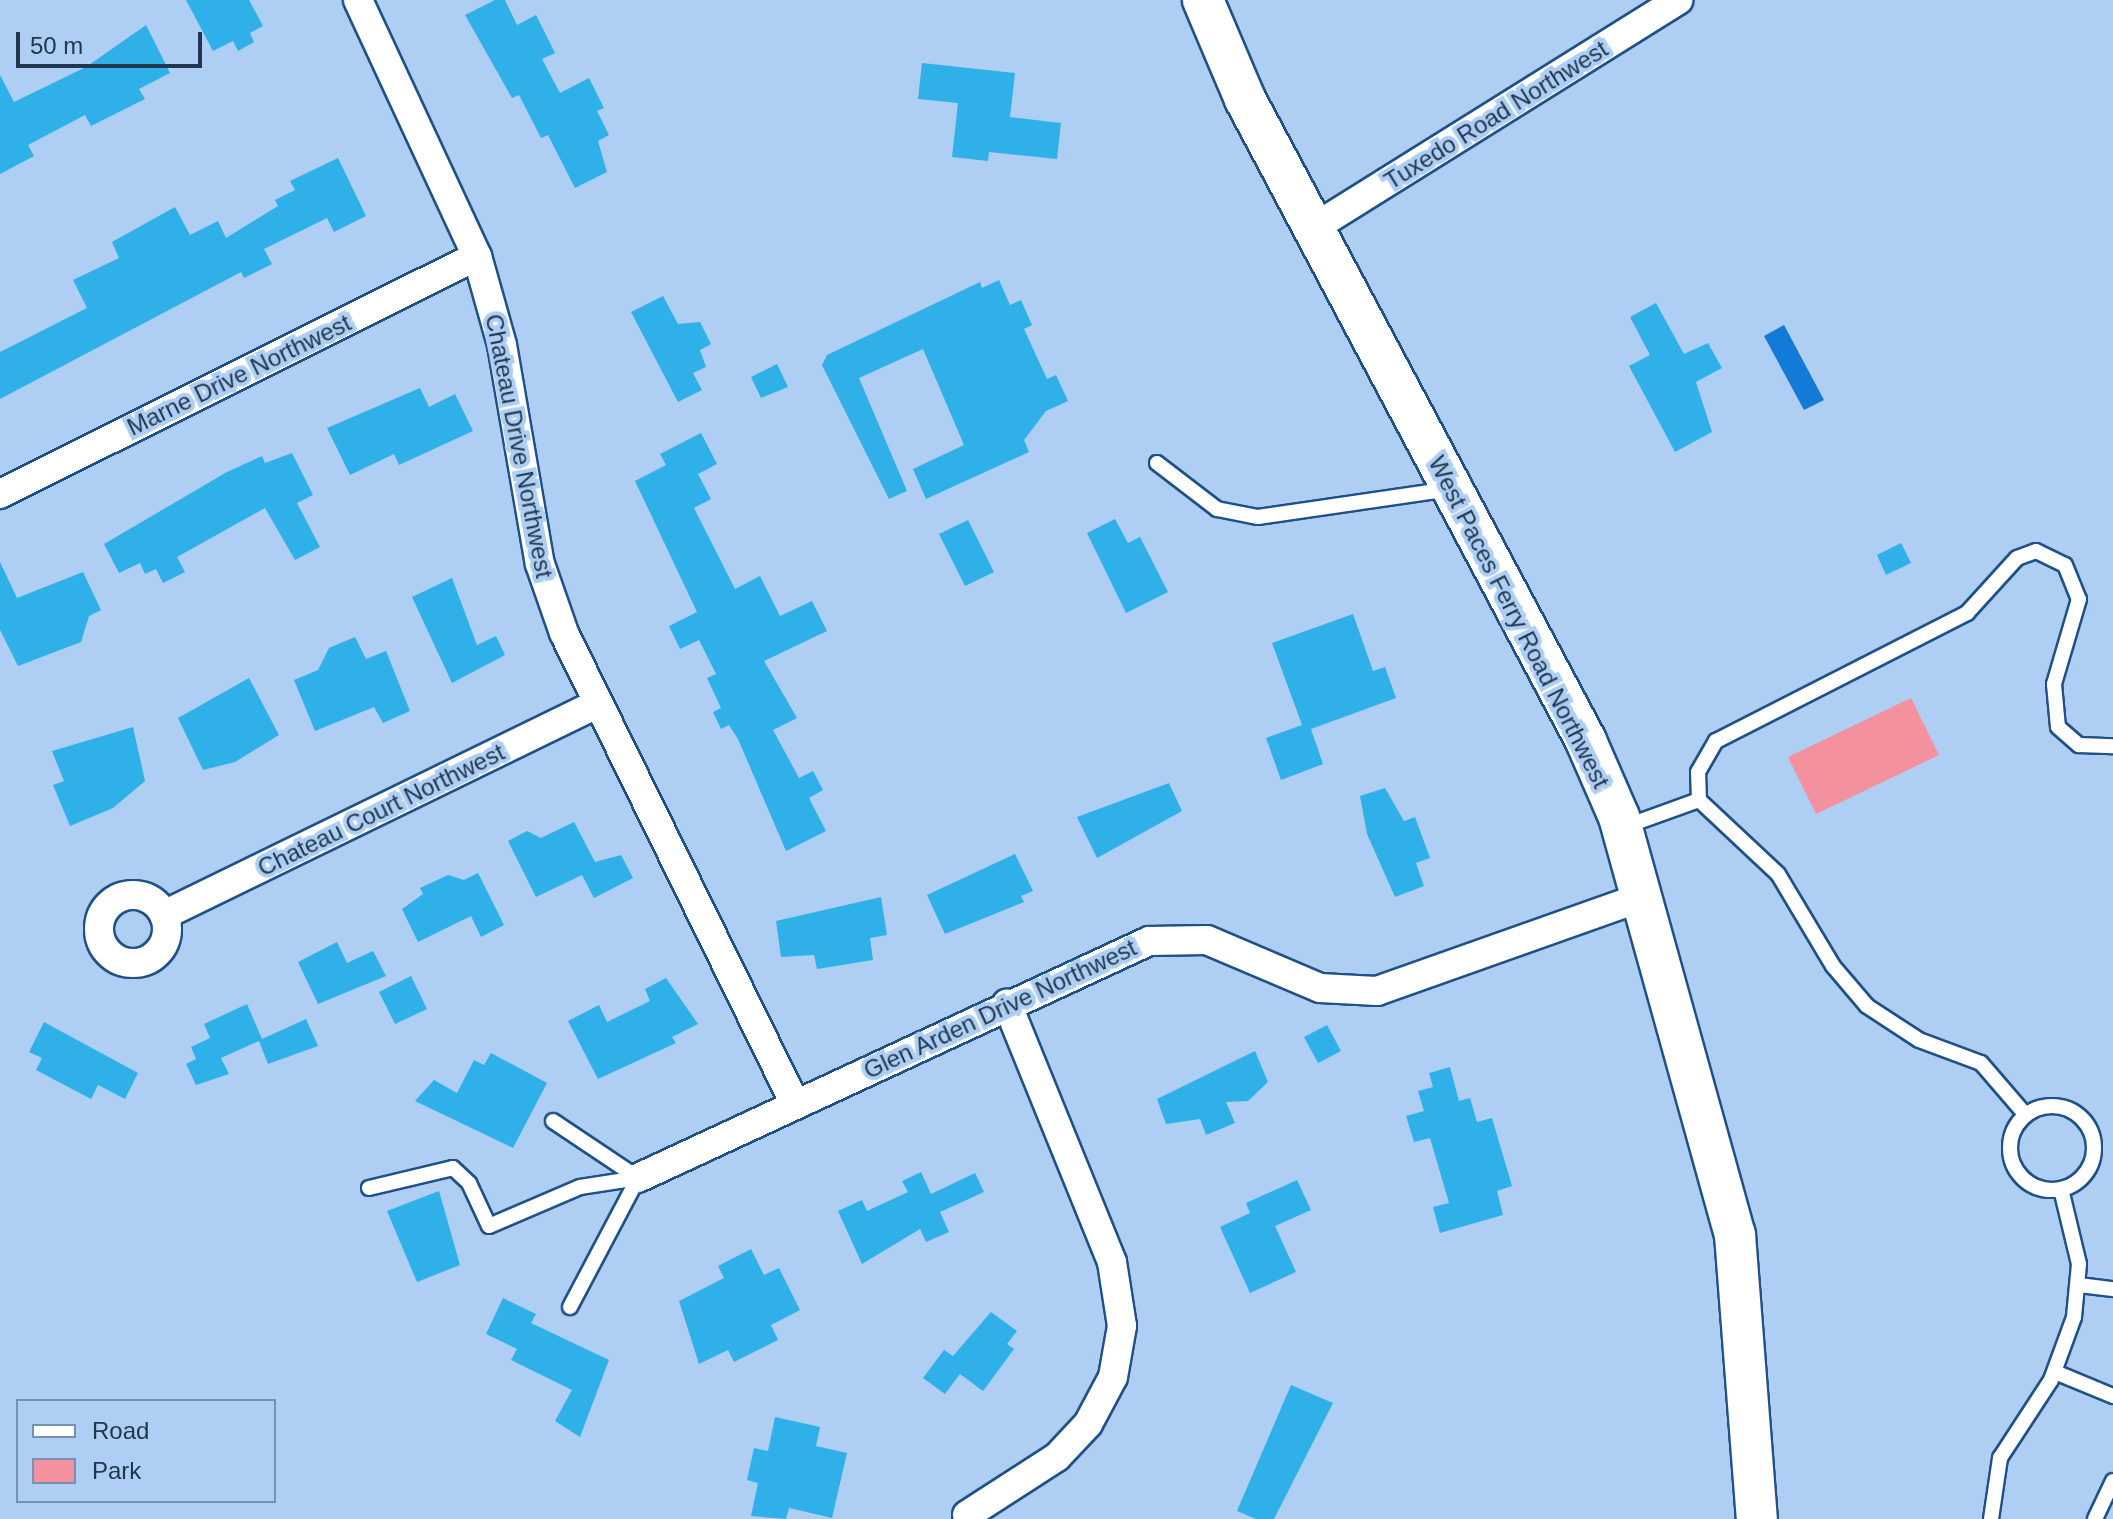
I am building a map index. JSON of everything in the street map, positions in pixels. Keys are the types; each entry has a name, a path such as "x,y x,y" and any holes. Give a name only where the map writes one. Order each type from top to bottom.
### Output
{"main road":[{"name":"West Paces Ferry Road Northwest","path":"1203,0 1312,229 1586,741 1623,828 1645,896 1735,1235 1757,1519"}],"street":[{"name":"Chateau Drive Northwest","path":"358,0 477,256 502,345 540,564 597,704 795,1104"},
{"name":"Tuxedo Road Northwest","path":"1312,229 1678,0"},
{"name":"Marne Drive Northwest","path":"0,494 477,256"},
{"name":"Chateau Court Northwest","path":"164,915 597,704"},
{"name":"Glen Arden Drive Northwest","path":"638,1178 1117,950 1175,938 1236,948 1320,988 1377,991 1645,896"},
{"path":"965,1518 1057,1457 1088,1424 1113,1377 1122,1326 1112,1262 1007,1003"}],"lane":[{"path":"1157,463 1217,509 1258,517 1451,488"},
{"path":"2024,1113 1981,1063 1919,1040 1867,1006 1833,966 1790,888 1699,800 1698,772 1716,741 1967,613 2017,558 2036,551 2065,565 2079,599 2054,684 2058,727 2079,745 2113,746"},
{"path":"1623,828 1699,800"},
{"path":"2057,1104 2087,1121 2096,1155 2078,1185 2061,1189 2044,1193 2016,1175 2007,1142 2024,1113 2057,1104"},
{"path":"553,1121 638,1178"},
{"path":"369,1188 453,1168 469,1183 489,1226 580,1187 638,1178"},
{"path":"570,1307 638,1178"},
{"path":"1991,1519 2000,1458 2055,1372 2079,1285 2061,1189"},
{"path":"2079,1285 2113,1289"},
{"path":"2055,1372 2113,1396"},
{"path":"2095,1519 2113,1481"}],"green space":[{"path":"1911,698 1939,755 1816,814 1788,757"}],"water":[{"path":"1784,325 1824,400 1804,410 1764,336"}],"building":[{"path":"186,0 249,0 263,26 250,33 254,42 238,51 233,41 213,51"},
{"path":"495,0 505,0 517,25 536,15 555,53 542,59 560,93 589,78 604,108 597,111 609,135 598,141 607,172 575,188 548,135 541,138 519,95 512,98 465,15"},
{"path":"146,25 170,73 139,89 145,99 91,126 85,115 28,145 34,156 0,174 0,75 14,102 86,67"},
{"path":"922,63 1015,73 1010,117 1061,123 1057,159 989,152 988,161 952,157 958,103 918,99"},
{"path":"338,158 366,216 334,232 327,218 264,249 272,264 244,278 241,272 0,399 0,352 87,308 73,280 119,258 112,242 175,207 190,235 218,221 226,238 278,206 275,200 295,190 290,181"},
{"path":"999,280 1010,305 1021,300 1032,325 1024,329 1047,379 1056,375 1068,401 1046,411 1024,440 1029,452 926,499 913,469 964,445 923,349 859,378 907,491 889,499 822,365 827,355 980,282 982,288"},
{"path":"663,296 678,324 700,322 711,344 700,350 706,367 693,373 702,390 678,402 631,312"},
{"path":"1656,303 1684,354 1708,343 1722,368 1696,382 1712,432 1675,452 1629,366 1650,355 1630,317"},
{"path":"777,364 788,387 761,398 751,377"},
{"path":"420,388 429,407 455,394 473,431 399,465 394,454 350,475 327,428"},
{"path":"701,433 717,464 698,474 711,499 694,508 735,589 760,576 780,616 812,601 827,631 764,661 797,718 773,730 799,778 813,771 823,790 809,798 826,831 786,851 738,739 729,725 721,729 713,712 721,708 707,678 716,674 699,640 680,649 669,626 697,612 635,481 666,465 660,454"},
{"path":"292,453 313,495 297,503 320,547 295,560 265,508 177,557 185,572 163,583 156,569 145,574 140,563 119,573 104,544 227,472 262,456 265,463"},
{"path":"1115,519 1128,543 1140,537 1168,592 1126,613 1087,533"},
{"path":"968,520 994,572 965,586 939,534"},
{"path":"1901,543 1911,563 1886,575 1877,555"},
{"path":"0,562 17,598 83,572 101,610 89,616 81,642 18,666 0,630"},
{"path":"452,578 477,645 496,636 505,655 452,683 412,597"},
{"path":"1353,614 1373,671 1385,667 1396,698 1311,729 1323,764 1281,780 1266,738 1302,725 1272,643"},
{"path":"355,637 366,659 386,651 410,711 383,723 374,707 315,731 294,680 318,670 329,648"},
{"path":"249,678 279,735 235,762 203,770 178,718"},
{"path":"133,727 145,781 113,808 70,826 53,785 64,781 52,751"},
{"path":"1169,783 1182,811 1097,858 1077,817"},
{"path":"1385,788 1404,821 1415,817 1430,858 1416,863 1424,886 1395,897 1367,834 1360,796"},
{"path":"574,822 595,862 621,855 633,878 594,898 582,875 536,897 508,841 527,831 541,838"},
{"path":"1015,854 1033,891 1021,896 1024,902 945,934 927,895"},
{"path":"478,873 504,925 481,937 471,916 418,942 402,909 423,894 420,888 448,875 464,880"},
{"path":"881,897 887,935 870,938 873,960 817,969 814,955 781,957 776,921"},
{"path":"337,942 347,963 373,951 386,976 318,1004 298,962"},
{"path":"411,976 427,1009 395,1024 379,992"},
{"path":"666,978 698,1024 672,1037 676,1043 598,1079 568,1021 599,1005 607,1022 650,1001 645,989"},
{"path":"247,1004 262,1039 306,1019 318,1046 268,1064 259,1041 221,1058 229,1074 196,1085 186,1064 196,1059 191,1047 210,1038 204,1024"},
{"path":"44,1022 138,1073 125,1099 98,1085 91,1099 36,1070 42,1058 29,1052"},
{"path":"1327,1025 1341,1051 1318,1063 1304,1037"},
{"path":"1255,1051 1268,1082 1248,1101 1226,1102 1235,1123 1206,1135 1200,1119 1166,1124 1157,1099"},
{"path":"491,1053 547,1083 513,1148 415,1101 434,1080 457,1093 474,1060 484,1065"},
{"path":"1450,1067 1459,1101 1470,1098 1477,1122 1492,1118 1512,1186 1497,1191 1503,1215 1440,1233 1433,1207 1449,1203 1430,1138 1414,1142 1406,1116 1424,1111 1418,1091 1433,1087 1429,1073"},
{"path":"921,1172 931,1194 975,1173 984,1192 940,1212 949,1232 926,1242 920,1229 862,1264 838,1211 862,1200 867,1211 908,1192 902,1181"},
{"path":"1297,1180 1311,1210 1275,1226 1296,1272 1250,1293 1220,1227 1250,1213 1246,1203"},
{"path":"439,1191 460,1265 417,1282 387,1211"},
{"path":"751,1249 764,1275 779,1268 800,1310 771,1325 778,1340 734,1362 728,1350 699,1364 679,1301 724,1278 718,1266"},
{"path":"503,1298 536,1314 531,1323 609,1360 580,1437 555,1421 572,1390 511,1360 517,1349 486,1334"},
{"path":"991,1312 1017,1331 1007,1344 1014,1349 983,1391 960,1374 945,1394 923,1378 944,1350 953,1356"},
{"path":"1291,1385 1333,1403 1274,1519 1256,1519 1237,1511"},
{"path":"775,1417 820,1427 816,1446 847,1453 832,1518 789,1508 786,1519 751,1516 758,1483 747,1480 754,1448 768,1451"}]}
